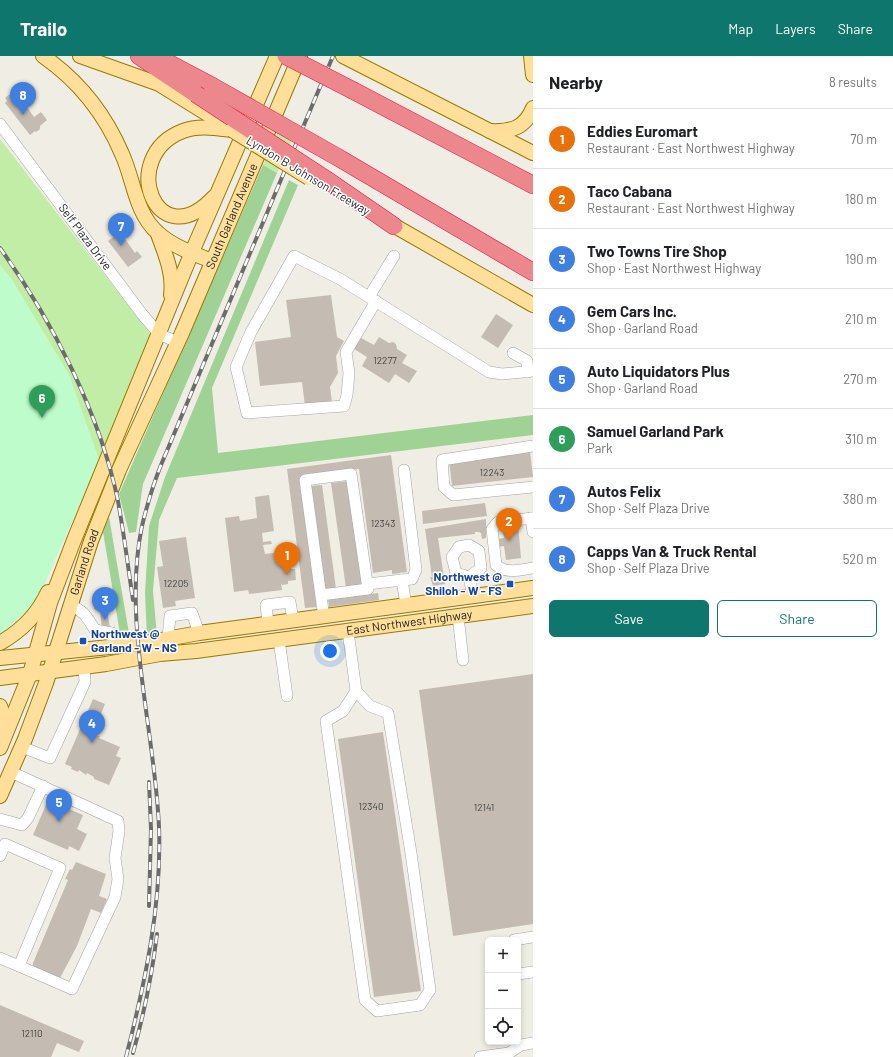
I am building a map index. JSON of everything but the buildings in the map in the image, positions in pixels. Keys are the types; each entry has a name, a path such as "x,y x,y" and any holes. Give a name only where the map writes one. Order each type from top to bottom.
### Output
{"highway":[{"path":"139,56 394,226"},
{"path":"155,56 212,86 340,158 533,272"},
{"path":"286,56 528,183"}],"main road":[{"path":"44,56 56,65 93,101 123,154 146,220 158,234 170,267 172,286 170,308"},
{"name":"Lyndon B Johnson Freeway","path":"80,56 159,84 309,178 533,304"},
{"name":"South Garland Avenue","path":"170,308 216,195 277,56"},
{"name":"South Garland Avenue","path":"179,337 300,56"},
{"path":"342,56 533,153"},
{"path":"531,56 533,75"},
{"path":"489,131 504,132 514,130 529,118 533,108"},
{"path":"216,195 205,206 190,215 174,217 162,212 153,200 148,184 149,170 154,156 161,146 171,137 184,130 200,128 232,130"},
{"path":"158,234 192,252 212,260"},
{"name":"Garland Road","path":"2,741 30,674 50,602 74,540 170,308"},
{"name":"Garland Road","path":"0,796 22,747 50,671 91,540 116,477 179,337"},
{"path":"0,643 28,622 42,604 74,540"},
{"name":"East Northwest Highway","path":"0,658 114,647 268,623 533,588"},
{"path":"406,605 408,622"},
{"name":"East Northwest Highway","path":"0,678 84,667 160,654 533,606"},
{"path":"268,623 275,640"},
{"path":"0,706 5,719 2,741"}],"street":[{"name":"Self Plaza Drive","path":"0,124 159,334 179,337"},
{"path":"394,256 372,299 346,352 349,373 347,395 344,406 247,413 236,367 252,332 294,256 340,279 372,299 489,372 502,374 530,372 527,361 513,353"},
{"path":"533,446 442,460 444,487 453,495 533,487"},
{"path":"368,584 412,579 416,570 404,470"},
{"path":"321,595 368,588 351,474 305,480 321,595 324,616"},
{"path":"533,532 532,518 498,522 492,529 496,565 501,570 533,568"},
{"path":"468,577 473,596"},
{"path":"402,580 406,605"},
{"path":"71,606 87,616 95,630 112,633 114,647"},
{"path":"168,638 170,616 192,613 198,633"},
{"path":"458,616 463,660"},
{"path":"348,631 356,691 370,706 388,714 411,853 430,990 420,1005 377,1011 365,1000 326,721 343,711 356,691"},
{"path":"275,640 287,696"},
{"path":"22,747 50,758 85,682 84,667"},
{"path":"0,958 72,989 115,897 118,879 115,858 119,831 118,821 11,772"},
{"path":"0,819 22,825 28,818 43,786"},
{"path":"0,856 5,844 60,868 19,966"},
{"path":"521,939 533,937"},
{"path":"521,974 533,972"},
{"path":"480,1057 509,1053 521,1045 533,1043"},
{"path":"521,1045 522,1057"}],"green space":[{"path":"283,121 297,129 277,173 263,165"},
{"path":"0,139 150,334 99,460 69,375 12,280 0,265"},
{"path":"263,165 277,173 143,484 136,532 129,533 119,494"},
{"path":"289,180 298,185 212,388 218,453 533,415 533,435 177,478 159,520 153,591 157,636 147,637 145,593 149,526 165,477"},
{"path":"0,265 12,280 69,375 99,460 37,601 0,635"},
{"path":"109,517 130,639 121,640 103,532"}],"railway":[{"path":"126,1057 140,1001 151,943 158,885 159,856 159,827 156,790 142,676 136,600 137,562 142,526 150,495 161,465 333,56"},
{"path":"0,248 38,306 72,369 99,435 110,468 118,501 133,600"},
{"path":"149,782 151,829 149,906"},
{"path":"133,1053 141,1024 153,964 157,934"}],"place":[{"name":"Capps Van & Truck Rental","path":"23,115"},
{"name":"Autos Felix","path":"121,246"},
{"name":"Samuel Garland Park","path":"42,418"},
{"name":"Taco Cabana","path":"509,541"},
{"name":"Eddies Euromart","path":"287,575"},
{"name":"Northwest @ Shiloh - W - FS","path":"510,584"},
{"name":"Two Towns Tire Shop","path":"105,620"},
{"name":"Northwest @ Garland - W - NS","path":"83,641"},
{"name":"Gem Cars Inc.","path":"92,743"},
{"name":"Auto Liquidators Plus","path":"59,822"}]}
